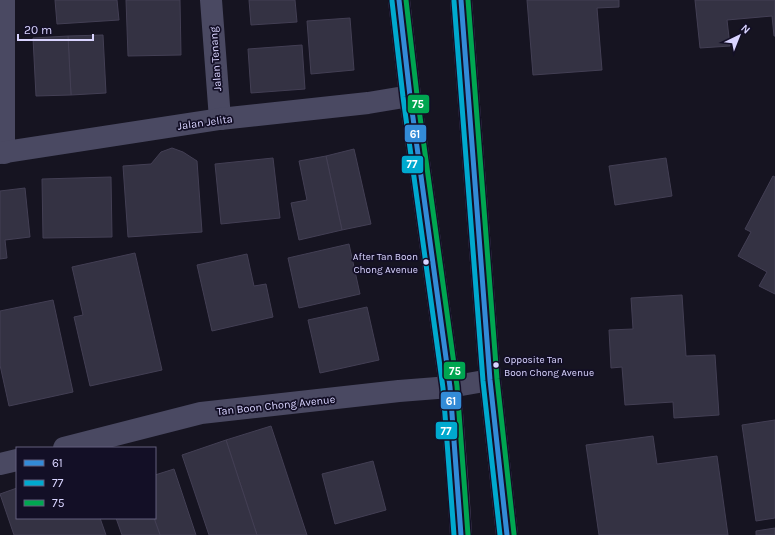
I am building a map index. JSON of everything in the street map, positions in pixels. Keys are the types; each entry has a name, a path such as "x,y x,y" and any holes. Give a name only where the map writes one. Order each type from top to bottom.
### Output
{"main road":[{"path":"399,0 410,96 450,387 461,535"},
{"path":"461,0 490,380 507,535"}],"street":[{"path":"2,153 4,0"},
{"name":"Jalan Tenang","path":"211,0 220,119"},
{"name":"Jalan Jelita","path":"2,153 220,119 368,103 410,96"},
{"name":"Tan Boon Chong Avenue","path":"68,447 201,413 450,387 490,380"},
{"path":"0,464 16,460"}],"building":[{"path":"55,0 117,0 119,20 57,24"},
{"path":"126,0 180,0 181,55 128,56"},
{"path":"249,0 295,0 297,22 251,25"},
{"path":"527,0 619,0 619,7 597,8 602,70 533,75"},
{"path":"695,0 775,0 775,36 772,16 727,20 730,46 700,48"},
{"path":"350,18 354,70 311,74 307,21"},
{"path":"103,35 106,93 71,95 68,36"},
{"path":"68,36 71,95 36,96 33,38"},
{"path":"302,45 305,89 251,93 248,49"},
{"path":"172,148 183,152 197,161 202,232 128,237 123,166 151,164 161,152"},
{"path":"354,149 371,224 342,230 326,156"},
{"path":"326,156 342,230 299,240 291,203 307,200 299,161"},
{"path":"273,158 280,218 221,224 215,164"},
{"path":"666,158 672,196 615,205 609,166"},
{"path":"773,176 775,177 775,294 759,286 767,272 738,256 751,232 745,229"},
{"path":"111,177 112,237 43,238 42,179"},
{"path":"25,188 30,237 5,240 7,258 0,259 0,191"},
{"path":"349,244 360,294 299,308 288,258"},
{"path":"135,253 162,370 90,386 74,317 83,315 72,267"},
{"path":"247,254 254,286 266,284 273,317 212,331 197,265"},
{"path":"682,295 686,356 715,355 719,415 674,418 673,402 625,405 622,367 611,368 609,330 633,329 631,298"},
{"path":"53,300 73,392 9,406 0,365 0,311"},
{"path":"367,307 379,360 320,373 308,320"},
{"path":"775,420 775,518 756,521 742,425"},
{"path":"271,426 307,535 257,535 226,440"},
{"path":"653,436 657,464 717,456 728,535 599,535 586,445"},
{"path":"226,440 257,535 209,535 182,455"},
{"path":"373,461 386,510 335,524 322,474"},
{"path":"174,469 196,535 160,535 154,519 156,519 156,475"},
{"path":"16,488 16,519 100,519 106,535 14,535 0,494"},
{"path":"116,519 154,519 160,535 122,535"},
{"path":"775,528 775,535 756,535 756,531"}],"transit line":[{"name":"61","path":"399,0 410,96 450,387 461,535"},
{"name":"75","path":"406,0 417,95 457,386 468,535"},
{"name":"61","path":"461,0 490,380 507,535"},
{"name":"75","path":"468,0 497,379 514,534"},
{"name":"77","path":"392,1 403,97 443,388 454,535"},
{"name":"77","path":"454,1 483,381 500,535"}],"place":[{"name":"After Tan Boon Chong Avenue","path":"426,262"},
{"name":"Opposite Tan Boon Chong Avenue","path":"496,365"}]}
